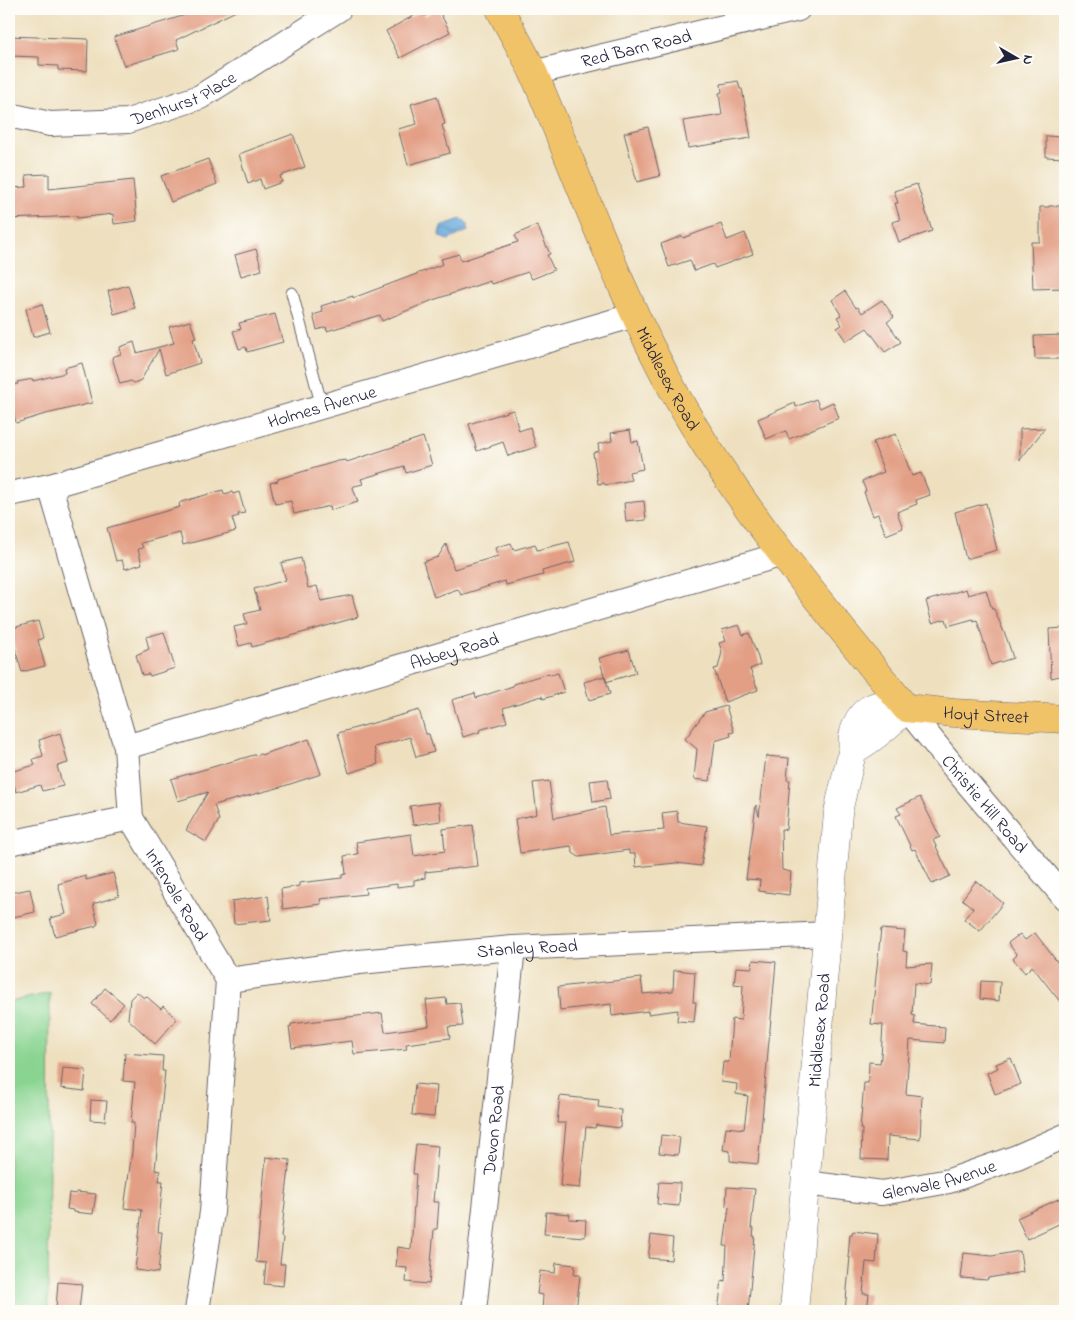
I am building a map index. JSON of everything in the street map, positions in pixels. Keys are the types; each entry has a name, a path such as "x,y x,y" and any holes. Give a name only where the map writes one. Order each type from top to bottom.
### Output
{"main road":[{"name":"Middlesex Road","path":"500,9 533,73 635,315 678,399 704,442 783,554 906,708"},
{"name":"Hoyt Street","path":"906,708 954,713 1065,719"}],"street":[{"name":"Denhurst Place","path":"9,115 50,124 128,121 200,97 339,9"},
{"name":"Red Barn Road","path":"533,73 798,9"},
{"name":"Holmes Avenue","path":"9,494 50,486 635,315"},
{"name":"Intervale Road","path":"50,486 126,747 131,818 228,980"},
{"name":"Abbey Road","path":"126,747 783,554"},
{"name":"Middlesex Road","path":"794,1311 838,813 847,768 853,750 864,744 892,722 906,708"},
{"name":"Christie Hill Road","path":"906,708 1065,898"},
{"path":"9,843 131,818"},
{"name":"Stanley Road","path":"228,980 359,962 513,948 828,934"},
{"name":"Devon Road","path":"474,1311 513,948"},
{"path":"196,1311 212,1212 228,980"},
{"name":"Glenvale Avenue","path":"806,1184 882,1193 949,1181 1017,1157 1065,1136"}],"lane":[{"path":"292,293 322,407"}],"green space":[{"path":"50,993 48,1311 9,1311 9,1002"}],"water":[{"path":"461,219 468,224 468,231 448,240 440,237 441,226"}],"building":[{"path":"190,9 240,9 176,40 179,49 124,66 114,37 192,13"},
{"path":"438,9 450,32 400,58 386,31 422,11 425,16"},
{"path":"9,36 88,39 87,71 58,70 58,66 39,65 39,57 9,56"},
{"path":"738,81 740,89 742,89 751,138 688,148 683,121 722,115 719,93 722,92 721,84"},
{"path":"437,96 445,124 442,125 450,153 408,165 398,129 417,124 411,104"},
{"path":"648,127 660,176 637,182 624,133"},
{"path":"293,134 305,167 280,176 282,182 263,189 260,179 248,184 239,154"},
{"path":"1046,136 1065,137 1065,158 1046,157"},
{"path":"208,159 217,184 171,202 161,176"},
{"path":"49,174 49,189 133,180 137,221 114,224 113,214 77,218 77,216 9,219 9,188 27,187 26,175"},
{"path":"917,184 932,231 899,242 892,222 900,220 894,191"},
{"path":"1065,206 1065,288 1033,289 1031,242 1040,242 1040,207"},
{"path":"721,224 727,240 745,233 753,254 715,268 713,264 694,271 690,260 669,267 661,244"},
{"path":"537,225 550,254 547,255 554,270 532,279 528,272 491,284 490,281 433,300 382,321 380,315 327,331 326,327 317,330 313,315 323,312 321,306 353,296 353,298 443,264 441,259 459,254 461,261 518,242 515,235"},
{"path":"256,249 262,270 241,276 235,255"},
{"path":"128,285 135,308 114,314 108,291"},
{"path":"845,291 856,308 858,307 862,313 882,300 894,317 887,322 901,342 885,352 867,328 846,341 837,328 842,325 837,317 841,315 832,300"},
{"path":"42,304 50,332 33,337 26,309"},
{"path":"275,314 283,342 247,352 246,347 239,349 233,331 241,329 239,323"},
{"path":"190,321 196,338 193,339 200,363 166,374 159,349 141,380 134,383 131,381 120,384 112,357 121,354 120,347 134,342 137,353 174,343 169,327"},
{"path":"1065,335 1065,359 1035,359 1034,336"},
{"path":"82,363 92,403 16,423 9,398 9,386 18,384 17,382 33,379 33,381 65,373 64,368"},
{"path":"816,399 820,408 833,402 839,418 789,439 786,431 766,439 758,419 795,403 796,407"},
{"path":"513,410 519,431 530,427 536,447 508,456 503,442 477,451 469,424"},
{"path":"1045,428 1020,460 1020,429"},
{"path":"630,430 632,442 638,441 643,469 629,472 631,480 605,485 604,483 598,484 593,453 599,451 598,444 612,441 611,433"},
{"path":"896,434 912,476 921,473 930,495 916,500 917,504 897,512 903,528 886,535 878,514 873,516 862,481 884,472 873,442"},
{"path":"423,437 432,465 406,473 404,466 361,479 363,484 353,488 358,502 331,510 330,506 294,514 291,501 275,504 270,483 278,481 278,479 338,461 346,460 347,462"},
{"path":"223,490 224,494 239,492 245,513 238,514 239,516 232,518 236,531 183,545 180,533 171,535 141,543 143,548 138,549 142,564 125,569 122,560 116,561 107,528 180,507 179,504 181,502"},
{"path":"644,501 646,520 626,522 624,503"},
{"path":"986,503 997,550 966,559 955,512"},
{"path":"569,542 575,562 542,571 543,575 506,585 505,581 461,595 458,589 434,597 423,562 438,557 446,544 454,569 498,556 495,548 511,543 514,550 535,544 537,550"},
{"path":"301,558 308,588 317,586 321,601 352,595 358,617 252,647 251,643 239,646 234,627 247,624 244,614 260,610 254,589 286,580 281,563"},
{"path":"966,589 968,595 986,590 1013,658 991,665 977,620 974,621 973,619 948,626 946,619 932,623 926,601"},
{"path":"38,621 43,638 38,640 45,666 22,672 9,629"},
{"path":"739,625 743,635 749,633 757,654 760,665 750,669 758,690 725,702 714,669 718,668 722,652 719,643 726,641 722,630"},
{"path":"1065,628 1065,675 1051,678 1049,629"},
{"path":"164,632 175,668 150,676 149,674 142,675 136,655 149,649 146,637"},
{"path":"629,650 636,673 606,682 599,658"},
{"path":"549,673 550,675 558,673 564,692 543,699 542,696 503,708 507,722 463,737 452,700 475,693 476,698"},
{"path":"605,676 610,694 589,700 584,682"},
{"path":"726,706 734,732 730,733 731,736 715,741 710,781 694,779 697,749 685,739 705,712"},
{"path":"419,710 434,752 416,757 410,737 374,747 378,764 349,773 338,733"},
{"path":"60,733 68,763 57,766 63,786 42,791 40,785 16,792 10,772 35,765 33,759 43,756 39,740"},
{"path":"309,739 321,774 214,805 219,820 206,842 186,830 208,792 178,801 171,779 254,755 261,755"},
{"path":"766,756 789,758 787,780 790,780 786,830 781,829 782,870 791,872 789,895 759,891 760,880 746,879 756,805 759,816"},
{"path":"607,779 610,799 593,802 590,781"},
{"path":"549,781 554,818 605,807 609,835 664,830 662,813 677,811 678,822 707,826 701,866 676,863 636,867 635,854 629,854 629,850 579,857 573,853 571,846 520,853 515,819 537,814 533,783"},
{"path":"920,797 940,837 933,840 950,876 932,884 915,849 912,850 896,816 901,814 897,808"},
{"path":"439,802 441,821 413,825 410,806"},
{"path":"473,825 478,866 425,872 425,878 414,880 414,885 397,887 397,884 365,888 366,894 320,899 321,904 283,909 281,889 299,886 299,883 342,878 342,875 346,874 344,856 358,854 356,842 411,834 414,856 445,851 443,829"},
{"path":"113,873 119,896 93,904 98,924 55,936 50,918 66,914 58,884 86,876 86,880"},
{"path":"976,881 1003,903 980,931 964,919 973,908 962,899"},
{"path":"30,889 35,912 9,918 9,893"},
{"path":"268,896 271,920 234,924 232,901"},
{"path":"881,929 905,931 903,951 907,952 906,966 932,964 930,985 914,983 912,1015 915,1016 914,1024 945,1027 944,1043 910,1040 906,1094 922,1096 920,1139 888,1136 887,1160 861,1159 862,1129 860,1129 864,1083 868,1083 869,1062 880,1063 881,1057 883,1025 871,1024"},
{"path":"1035,933 1065,972 1065,1008 1032,966 1025,973 1013,959 1017,955 1008,943 1020,934 1025,940"},
{"path":"753,960 776,962 758,1164 730,1161 730,1151 723,1150 726,1127 744,1129 748,1096 736,1094 737,1084 721,1082 723,1062 729,1062 732,1019 741,1020 743,985 734,984 736,967 752,968"},
{"path":"674,970 695,972 693,1002 696,1002 694,1022 677,1021 678,1010 648,1014 648,1011 612,1016 611,1004 560,1010 558,987 641,978 643,994 673,991"},
{"path":"981,981 1000,982 999,1001 980,999"},
{"path":"105,988 124,1004 110,1020 92,1004"},
{"path":"137,992 144,998 146,996 161,1009 163,1006 177,1019 155,1044 128,1019 130,999"},
{"path":"446,998 447,1004 460,1003 463,1026 448,1027 450,1038 406,1044 407,1049 354,1054 352,1041 292,1048 289,1027 291,1027 291,1024 382,1013 385,1032 429,1026 426,1000"},
{"path":"125,1053 163,1056 162,1071 165,1071 155,1170 160,1171 159,1181 163,1181 158,1232 162,1232 158,1273 135,1270 142,1210 124,1208 132,1152 134,1123 131,1123 135,1082 123,1081"},
{"path":"1011,1058 1021,1084 995,1094 987,1073 998,1068 996,1064"},
{"path":"63,1068 86,1070 84,1091 61,1088"},
{"path":"415,1084 437,1086 434,1117 412,1115"},
{"path":"560,1096 599,1100 598,1107 621,1110 620,1128 596,1125 595,1128 586,1127 580,1188 560,1186 566,1123 557,1123"},
{"path":"91,1100 107,1101 105,1121 90,1120"},
{"path":"661,1135 680,1137 678,1155 659,1153"},
{"path":"416,1144 438,1146 433,1202 439,1202 437,1229 434,1229 429,1284 406,1282 407,1268 396,1267 398,1247 411,1249 416,1174 413,1174"},
{"path":"266,1157 290,1160 281,1237 283,1238 280,1264 285,1264 283,1286 264,1284 266,1263 256,1262"},
{"path":"659,1182 680,1183 679,1206 657,1204"},
{"path":"727,1187 755,1189 751,1228 754,1228 753,1236 755,1236 748,1311 718,1311 722,1280 725,1281 727,1246 724,1246 729,1207 726,1206"},
{"path":"76,1192 96,1194 93,1214 73,1212 73,1210 67,1209 69,1193 76,1194"},
{"path":"1065,1196 1065,1221 1027,1239 1017,1218"},
{"path":"546,1212 570,1214 569,1219 586,1220 585,1237 544,1234"},
{"path":"853,1231 878,1234 876,1263 866,1262 863,1294 869,1294 867,1311 845,1311 850,1234"},
{"path":"651,1235 673,1238 671,1260 648,1258"},
{"path":"1020,1251 1023,1272 988,1278 987,1280 961,1278 964,1253 992,1256"},
{"path":"556,1263 575,1265 574,1275 580,1275 576,1311 542,1311 543,1295 537,1294 540,1271 555,1273"},
{"path":"58,1282 82,1284 79,1310 56,1308"}]}
